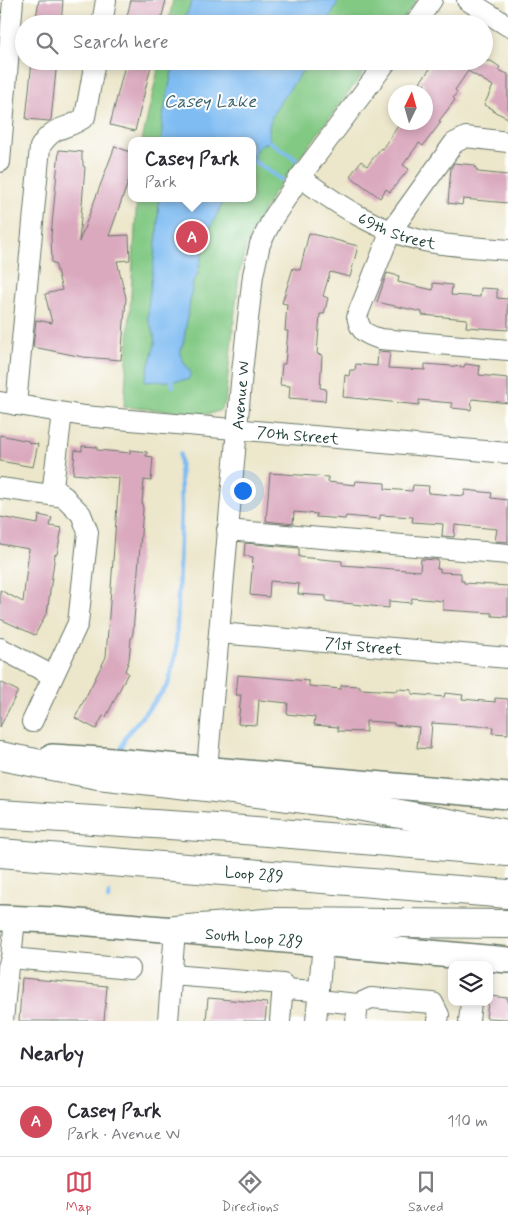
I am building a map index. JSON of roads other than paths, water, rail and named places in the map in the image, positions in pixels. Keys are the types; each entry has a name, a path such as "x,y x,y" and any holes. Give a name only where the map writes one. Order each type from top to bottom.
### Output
{"highway":[{"path":"0,755 98,775 352,806 508,834"},
{"path":"0,814 230,829 508,852"},
{"name":"Loop 289","path":"0,853 508,894"},
{"path":"175,930 276,922 508,924"}],"main road":[{"path":"0,755 101,760 508,796"},
{"name":"South Loop 289","path":"8,918 323,943 475,961 508,960"}],"street":[{"path":"0,162 13,0"},
{"path":"104,15 106,0"},
{"path":"421,15 432,0"},
{"path":"467,0 491,15"},
{"path":"493,16 508,26"},
{"path":"8,404 40,147 47,136 54,131 76,124 85,117 93,70"},
{"name":"Avenue W","path":"207,769 236,430 253,274 260,244 273,218 300,177 379,70"},
{"path":"508,142 466,137 454,143 391,231 357,316 359,327 367,334 380,339 508,350"},
{"name":"69th Street","path":"300,177 357,216 391,231 432,242 508,250"},
{"name":"70th Street","path":"8,404 62,413 508,453"},
{"path":"32,722 78,624 88,532 80,514 53,486 62,413"},
{"path":"0,488 65,497"},
{"path":"227,530 508,554"},
{"name":"71st Street","path":"219,633 508,658"},
{"path":"0,648 53,676"},
{"path":"3,1021 8,967 11,958 8,918"},
{"path":"168,1021 175,930"},
{"path":"316,1021 323,943"},
{"path":"11,958 130,969"},
{"path":"172,975 283,984 280,1021"},
{"path":"282,989 318,995 357,1013 371,998 433,1003 439,1015 438,1021"},
{"path":"469,1021 471,1006"}],"water":[{"path":"193,0 339,0 332,15 186,15"},
{"name":"Casey Lake","path":"172,70 302,70 275,110 269,130 270,142 262,144 256,152 256,137 162,137 162,122"},
{"path":"159,202 223,202 207,234 197,276 193,282 180,354 191,373 188,380 144,382 155,344 154,334 148,319 148,306 157,235"}],"waterway":[{"path":"270,142 297,160"},
{"path":"256,163 282,180"},
{"path":"172,381 173,386"},
{"path":"120,751 126,736 168,685 176,653 181,509 180,454"},
{"path":"108,899 109,894"}],"place":[{"name":"Casey Park","path":"192,237"}]}
